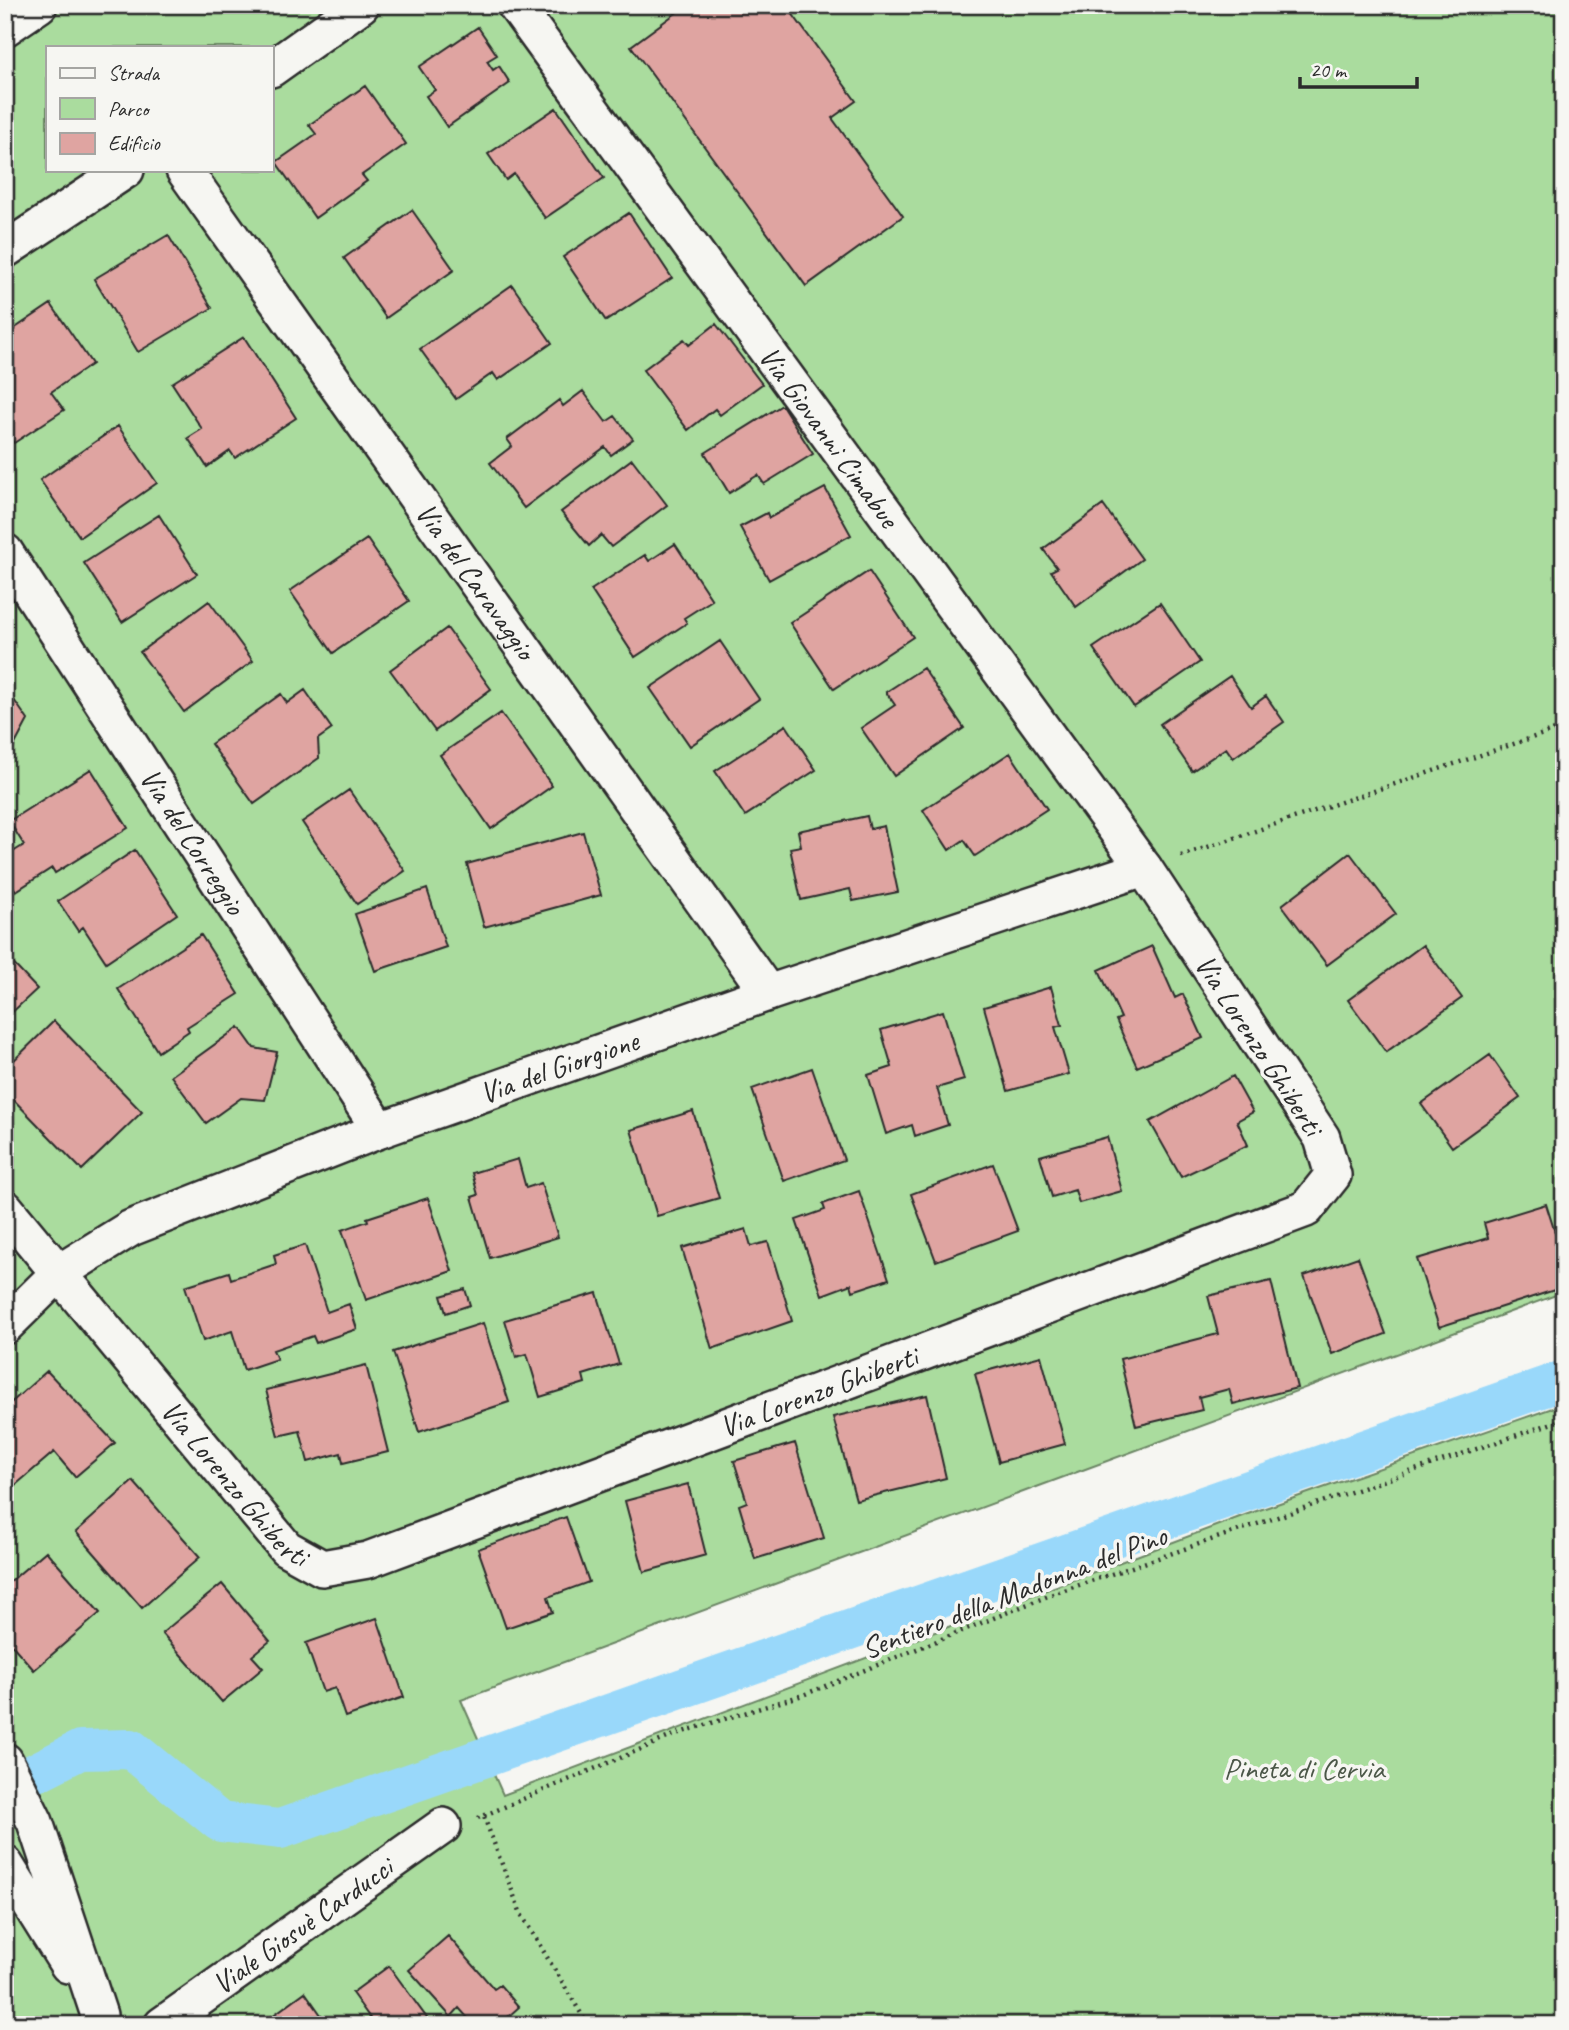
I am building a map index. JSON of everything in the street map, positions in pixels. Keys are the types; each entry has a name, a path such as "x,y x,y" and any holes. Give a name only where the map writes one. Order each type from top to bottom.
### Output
{"street":[{"path":"5,28 39,5"},
{"path":"273,68 361,5"},
{"name":"Via Giovanni Cimabue","path":"515,5 1144,868"},
{"path":"5,250 122,172"},
{"name":"Via del Caravaggio","path":"185,172 768,993"},
{"name":"Via del Correggio","path":"8,562 380,1130"},
{"name":"Via del Giorgione","path":"5,1326 60,1272 131,1228 380,1130 768,993 1144,868"},
{"name":"Via Lorenzo Ghiberti","path":"60,1272 286,1548 322,1568 368,1560 1306,1209 1333,1175 1322,1138 1144,868"},
{"path":"5,1208 60,1272"},
{"path":"5,1761 35,1822 102,2020"},
{"name":"Viale Giosuè Carducci","path":"162,2025 443,1826"},
{"path":"5,1864 102,2020"}],"path":[{"path":"1144,868 1564,727"},
{"name":"Sentiero della Madonna del Pino","path":"587,2025 521,1914 484,1817 679,1733 803,1695 1054,1594 1564,1419"}],"green space":[{"name":"Pineta di Cervia","path":"5,5 1564,5 1564,1292 461,1700 503,1795 1245,1515 1564,1404 1564,2025 5,2025"}],"building":[{"path":"687,5 786,5 856,101 832,118 903,216 806,286 631,46"},
{"path":"478,27 497,55 487,61 493,70 499,66 510,83 447,127 426,96 435,90 419,67"},
{"path":"365,86 406,144 362,175 367,181 315,218 276,162 316,134 309,125"},
{"path":"556,108 604,178 545,218 514,174 506,180 488,154"},
{"path":"412,210 454,270 386,318 344,258"},
{"path":"629,213 672,278 606,321 563,257"},
{"path":"168,235 212,308 138,352 94,279"},
{"path":"512,285 552,343 498,380 493,373 456,399 420,349"},
{"path":"51,304 92,364 51,392 64,410 14,443 5,431 5,335"},
{"path":"716,324 762,384 720,415 715,409 688,430 643,370 684,339 689,345"},
{"path":"244,337 296,418 235,458 230,451 207,467 188,438 202,429 172,383"},
{"path":"583,391 606,422 615,416 633,439 611,455 605,447 524,508 490,463 512,446 507,439 559,400 563,406"},
{"path":"782,405 813,454 764,484 758,475 729,493 705,453"},
{"path":"118,426 157,483 80,537 40,480"},
{"path":"632,459 667,505 611,547 601,535 589,546 561,512"},
{"path":"825,488 851,535 769,580 740,527 767,513 769,518"},
{"path":"1103,505 1142,559 1076,607 1051,571 1057,568 1043,549"},
{"path":"159,515 197,574 122,622 84,563"},
{"path":"367,539 409,601 333,653 290,591"},
{"path":"675,544 712,600 684,618 687,623 635,657 591,590 645,555 649,561"},
{"path":"869,571 913,637 834,689 790,623"},
{"path":"209,601 253,661 184,712 140,652"},
{"path":"1160,603 1200,662 1134,707 1093,648"},
{"path":"447,628 491,689 435,731 390,670"},
{"path":"720,641 759,699 690,746 650,688"},
{"path":"923,668 964,728 894,776 861,728 895,705 886,692"},
{"path":"1230,676 1251,707 1266,696 1284,722 1233,758 1226,748 1192,771 1160,724"},
{"path":"5,687 28,720 5,763"},
{"path":"305,690 332,729 318,739 319,758 254,804 211,744 281,694 287,703"},
{"path":"501,713 552,786 491,829 440,755"},
{"path":"786,725 816,770 745,816 715,771"},
{"path":"1010,753 1047,809 975,856 964,840 949,850 923,810"},
{"path":"91,769 128,828 55,873 52,868 16,891 5,874 5,857 24,845 9,821"},
{"path":"349,790 405,871 357,904 302,822"},
{"path":"867,816 870,829 884,826 898,892 853,901 850,889 801,900 790,848 801,846 798,831"},
{"path":"583,832 601,895 484,927 467,864"},
{"path":"135,850 177,914 106,962 83,927 78,931 58,901"},
{"path":"1350,853 1396,914 1327,965 1282,905"},
{"path":"427,889 446,947 375,971 355,914"},
{"path":"201,935 239,994 187,1027 189,1031 158,1052 118,989"},
{"path":"1423,945 1462,998 1386,1052 1348,1000"},
{"path":"1152,946 1175,998 1183,994 1203,1038 1137,1067 1116,1020 1121,1018 1099,970"},
{"path":"5,955 37,989 5,1019"},
{"path":"1051,987 1062,1025 1055,1027 1069,1074 1008,1091 984,1007"},
{"path":"943,1011 964,1080 937,1088 948,1125 915,1136 912,1125 886,1134 868,1075 892,1067 881,1030"},
{"path":"54,1021 142,1112 82,1170 5,1091 5,1069"},
{"path":"239,1027 254,1048 277,1052 265,1100 241,1098 206,1123 171,1076"},
{"path":"1490,1055 1520,1098 1452,1147 1421,1104"},
{"path":"812,1068 844,1160 784,1181 752,1089"},
{"path":"1233,1076 1253,1112 1237,1121 1248,1145 1181,1177 1150,1122"},
{"path":"693,1111 719,1198 657,1216 631,1130"},
{"path":"1107,1137 1122,1191 1079,1203 1075,1190 1052,1197 1040,1156"},
{"path":"518,1159 526,1188 541,1183 558,1237 490,1258 472,1197 478,1195 472,1173"},
{"path":"993,1164 1018,1231 936,1261 911,1194"},
{"path":"859,1191 889,1279 853,1291 851,1284 822,1295 796,1220 825,1210 823,1204"},
{"path":"428,1198 452,1271 366,1300 342,1230 368,1221 367,1218"},
{"path":"1546,1204 1564,1261 1564,1287 1439,1327 1417,1259 1488,1238 1484,1223"},
{"path":"746,1229 751,1246 768,1242 792,1321 712,1349 682,1248"},
{"path":"305,1245 327,1312 349,1304 357,1329 316,1343 313,1336 273,1350 277,1359 244,1370 232,1331 203,1341 185,1286 229,1272 231,1279 276,1264 274,1255"},
{"path":"1358,1257 1386,1334 1332,1354 1304,1276"},
{"path":"1271,1281 1297,1388 1233,1404 1229,1389 1199,1397 1202,1410 1136,1426 1120,1359 1218,1334 1208,1296"},
{"path":"465,1289 470,1305 446,1313 441,1296"},
{"path":"597,1293 619,1364 583,1375 585,1383 540,1397 527,1354 516,1357 505,1320"},
{"path":"483,1323 509,1402 419,1432 393,1352"},
{"path":"1041,1356 1065,1444 999,1462 975,1374"},
{"path":"366,1365 388,1452 343,1463 341,1453 308,1462 300,1431 278,1436 266,1390"},
{"path":"47,1371 115,1443 75,1477 54,1452 11,1489 5,1483 5,1408"},
{"path":"927,1395 946,1478 856,1500 833,1417"},
{"path":"795,1443 824,1538 755,1559 739,1505 747,1502 734,1461"},
{"path":"133,1481 200,1557 142,1608 76,1532"},
{"path":"688,1484 706,1555 644,1572 625,1501"},
{"path":"566,1517 589,1582 548,1597 553,1612 506,1628 478,1549"},
{"path":"46,1551 100,1613 34,1670 5,1637 5,1586"},
{"path":"222,1584 270,1641 252,1656 263,1668 222,1702 162,1633"},
{"path":"377,1618 404,1697 345,1717 335,1688 323,1692 306,1643"},
{"path":"448,1936 494,1989 500,1985 519,2007 499,2025 474,2025 459,2008 451,2017 409,1970"},
{"path":"389,1966 429,2021 425,2025 375,2025 352,1993"},
{"path":"305,1992 328,2025 260,2025"}],"waterway":[{"path":"5,1788 80,1750 131,1749 220,1822 280,1829 1564,1380"}]}
